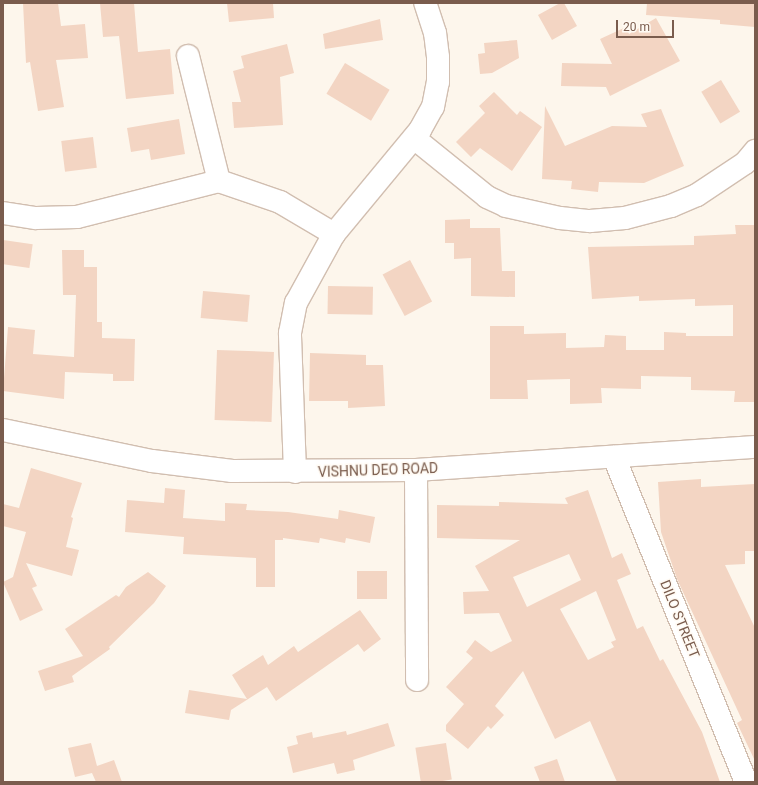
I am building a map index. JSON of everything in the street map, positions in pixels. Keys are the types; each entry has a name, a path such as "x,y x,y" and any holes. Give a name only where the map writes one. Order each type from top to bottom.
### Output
{"street":[{"path":"296,472 290,333 296,303 334,234 414,138 433,108 438,82 435,33 425,3"},
{"path":"188,56 220,181"},
{"path":"414,138 487,197 506,206 575,220 625,218 671,206 697,195 752,161"},
{"path":"3,213 36,218 77,217 220,181 280,202 334,234"},
{"name":"VISHNU DEO ROAD","path":"3,430 201,468 296,472 416,470 755,447"},
{"name":"DILO STREET","path":"614,457 746,782"},
{"path":"416,470 417,680"}],"building":[{"path":"23,3 58,3 61,26 85,24 88,58 56,60 64,107 38,111 30,62 26,63"},
{"path":"100,3 134,3 138,52 170,49 174,94 126,99 119,36 103,37"},
{"path":"227,3 273,3 274,18 229,22"},
{"path":"560,3 564,3 577,26 552,40 538,15"},
{"path":"647,3 755,3 755,27 720,24 720,20 646,15"},
{"path":"656,18 680,61 610,96 606,87 561,86 562,63 612,64 600,39 626,27 629,34"},
{"path":"380,19 383,40 325,49 323,34"},
{"path":"517,40 519,58 492,73 480,74 478,54 485,53 484,43"},
{"path":"287,44 294,73 280,77 283,125 234,128 232,102 241,102 233,71 244,68 241,56"},
{"path":"345,63 390,90 371,121 326,94"},
{"path":"721,80 740,112 720,124 701,92"},
{"path":"494,92 517,115 520,111 542,127 512,171 480,148 471,157 456,142 485,113 479,106"},
{"path":"545,106 565,146 612,126 647,127 641,114 661,109 684,166 644,183 599,182 598,192 571,189 572,181 542,179"},
{"path":"179,119 185,154 151,160 149,149 131,152 127,128"},
{"path":"93,137 97,168 65,172 61,141"},
{"path":"470,219 470,228 500,228 502,271 515,271 515,297 471,296 471,258 454,259 454,243 445,243 445,220"},
{"path":"735,225 755,225 755,402 734,402 735,391 691,390 691,377 641,376 641,389 601,388 602,403 570,404 570,379 527,380 528,399 490,399 490,326 524,326 524,334 566,333 566,348 604,347 605,335 626,336 626,350 664,350 664,332 686,333 686,336 733,336 733,305 695,306 695,299 639,301 639,296 592,299 588,247 694,245 694,236 736,234"},
{"path":"3,240 33,244 29,268 3,264"},
{"path":"62,250 84,250 84,267 97,267 97,322 102,322 102,338 135,339 134,381 113,381 113,374 65,372 64,399 3,391 8,327 35,330 33,354 74,357 76,295 63,295"},
{"path":"410,260 432,301 405,316 383,275"},
{"path":"328,286 373,287 373,315 328,314"},
{"path":"203,291 250,295 247,322 201,318"},
{"path":"217,350 274,352 272,422 215,420"},
{"path":"310,353 366,355 366,365 383,365 385,406 348,408 348,401 309,401"},
{"path":"31,468 82,483 71,517 73,518 66,547 79,550 72,576 26,563 37,586 32,588 43,610 20,621 3,582 13,577 26,532 3,526 3,504 19,508"},
{"path":"701,479 701,487 755,484 755,551 745,551 745,564 725,565 755,628 755,761 737,723 742,720 677,579 661,532 658,482"},
{"path":"165,488 185,490 183,518 225,521 225,503 247,504 246,510 288,512 338,519 339,510 375,517 370,543 346,538 345,543 320,538 319,543 283,538 283,540 275,540 275,587 256,587 256,558 183,554 184,537 125,532 127,500 164,503"},
{"path":"588,490 612,558 622,553 631,574 617,580 637,629 643,626 660,661 663,659 702,732 720,782 617,782 590,721 555,739 523,671 495,706 504,715 491,729 488,726 468,749 446,731 446,725 464,704 446,687 473,658 466,652 475,640 491,652 512,641 499,613 464,614 463,592 489,591 475,566 520,540 437,538 437,505 499,506 499,502 568,504 565,498","holes":["569,554 581,580 527,607 513,577","596,591 616,640 611,642 614,647 588,660 560,609"]},
{"path":"357,571 387,571 387,599 357,599"},
{"path":"148,572 166,586 154,603 109,647 110,649 72,676 74,682 45,691 38,671 83,656 65,629 116,595 119,597 126,587"},
{"path":"360,610 381,639 364,652 358,644 276,701 267,687 231,710 229,720 185,713 189,690 247,699 232,675 263,655 268,665 294,646 298,652"},
{"path":"388,723 395,746 353,760 355,770 337,774 334,763 293,773 287,747 298,744 296,736 312,732 313,738 346,731 347,735"},
{"path":"91,743 97,766 114,760 122,782 96,782 92,773 75,777 68,748"},
{"path":"446,743 452,780 436,782 421,782 415,748"},
{"path":"557,759 565,782 540,782 534,767"}]}
